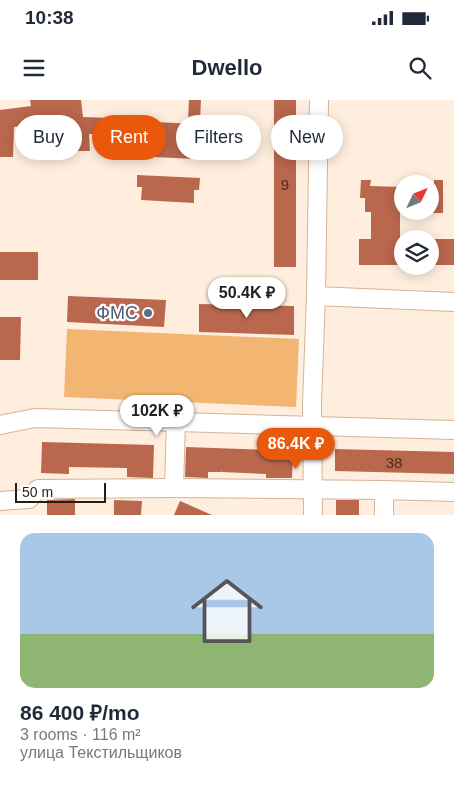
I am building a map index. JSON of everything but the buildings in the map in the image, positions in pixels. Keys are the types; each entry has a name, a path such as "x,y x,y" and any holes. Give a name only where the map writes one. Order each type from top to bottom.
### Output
{"street":[{"path":"313,515 312,425 319,100"},
{"path":"316,296 454,302"},
{"path":"0,425 35,418 454,430"},
{"path":"174,488 176,421"},
{"path":"0,502 29,499 38,488 454,492"},
{"path":"384,490 384,515"}],"shaded area":[{"path":"67,329 299,339 296,407 64,397"}],"place":[{"name":"ФМС","path":"148,313"}]}
